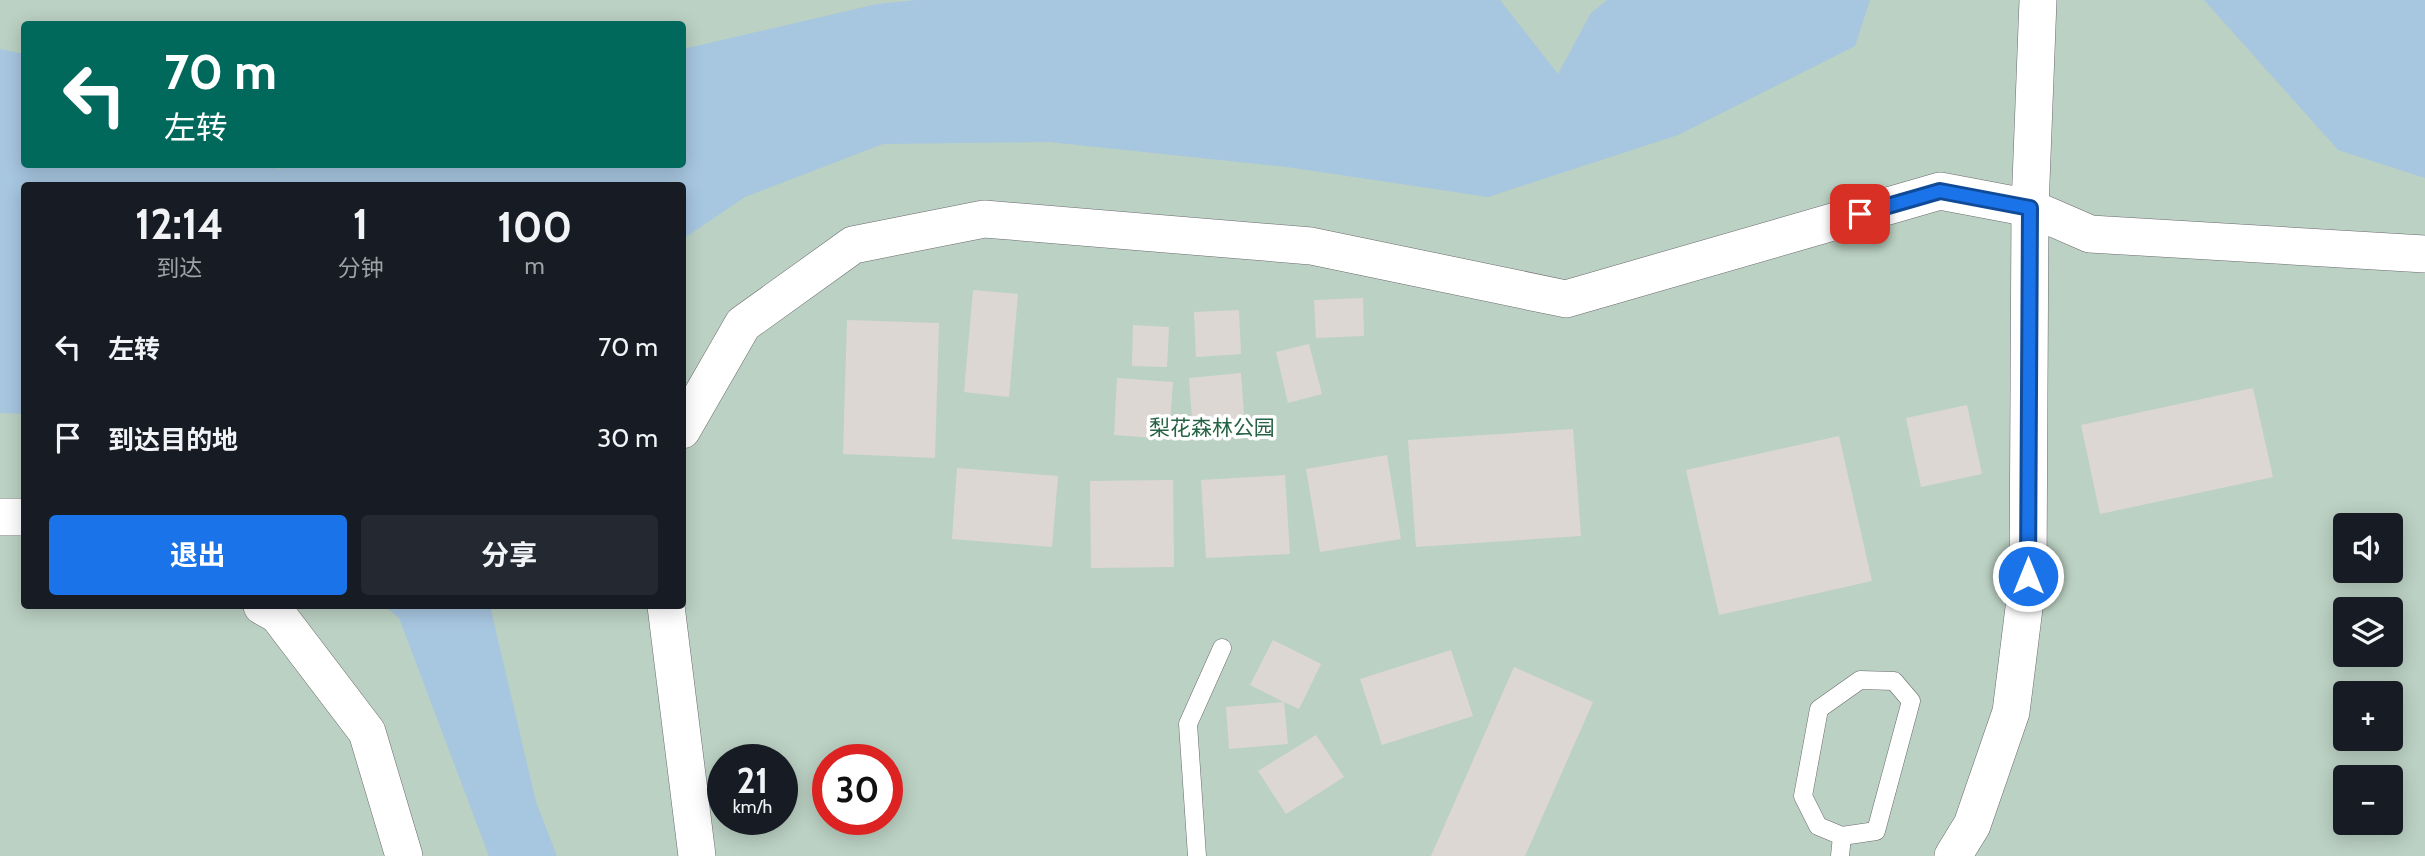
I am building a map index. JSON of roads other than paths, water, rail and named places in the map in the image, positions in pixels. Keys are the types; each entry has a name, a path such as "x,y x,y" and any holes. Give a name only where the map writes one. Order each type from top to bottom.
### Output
{"street":[{"path":"1953,856 1972,825 2011,712 2028,576 2030,208 2038,0"},
{"path":"686,423 743,324 853,245 984,219 1311,246 1566,299 1940,191 2030,208 2090,234 2425,254"},
{"path":"0,517 21,517"},
{"path":"267,609 278,615 367,732 404,856"},
{"path":"666,609 697,856"}],"lane":[{"path":"1197,856 1188,724 1222,648"},
{"path":"1860,680 1894,681 1911,701 1876,831 1842,836 1818,826 1803,796 1819,709 1860,680"},
{"path":"1840,856 1842,836"}],"water":[{"path":"916,0 1500,0 1558,74 1591,13 1607,0 1870,0 1855,46 1678,135 1488,197 1287,167 1049,142 883,144 745,197 686,237 686,182 21,182 21,414 0,413 0,49 21,53 21,168 686,168 686,48 877,4"},
{"path":"2204,0 2425,0 2425,178 2338,150"},
{"path":"388,609 491,609 536,802 557,856 489,856 399,618"}],"park label":[{"name":"梨花森林公园","path":"1212,428"}]}
